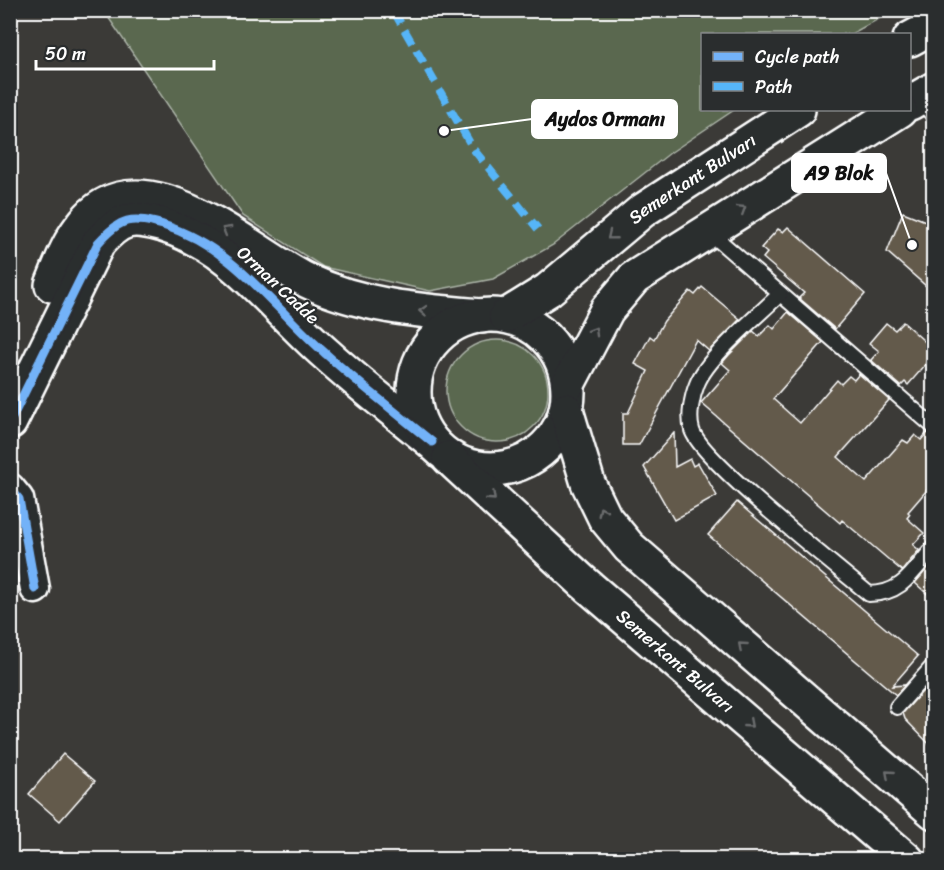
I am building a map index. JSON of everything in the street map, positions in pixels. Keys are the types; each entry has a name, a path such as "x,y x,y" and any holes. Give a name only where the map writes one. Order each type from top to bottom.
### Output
{"main road":[{"path":"911,38 933,26"},
{"name":"Semerkant Bulvarı","path":"494,316 548,290 642,211 796,111"},
{"path":"906,111 634,278 607,310 567,397 557,432 542,451 520,464 496,469 472,467 441,450 420,422 414,399 416,375 424,353 439,335 459,322 494,316 529,325 548,340 562,360 567,397 588,483 605,518 628,547 933,812"},
{"name":"Orman Cadde","path":"80,251 80,227 112,201 147,198 193,212 239,238 282,267 310,282 345,295 404,310 494,316"},
{"name":"Orman Cadde","path":"80,251 127,221 148,220 195,236 244,272 325,353 441,450"},
{"path":"10,374 80,251"},
{"path":"10,422 80,251"},
{"name":"Semerkant Bulvarı","path":"441,450 582,581 907,860"}],"street":[{"path":"10,488 19,499 35,589"}],"lane":[{"path":"708,231 933,427"},
{"path":"780,294 711,363 697,383 692,405 692,430 718,465 869,594 884,594 897,590 933,547"},
{"path":"897,707 933,665"}],"green space":[{"path":"104,11 893,11 853,33 701,33 701,111 733,111 670,153 553,245 493,279 430,291 323,267 243,216"},
{"path":"497,340 526,348 540,362 548,391 540,420 526,434 497,442 468,434 454,420 446,391 454,362 468,348"}],"building":[{"path":"903,212 933,224 933,292 887,252"},
{"path":"788,227 865,294 835,329 799,298 804,293 763,258 767,253 761,248 778,229 783,232"},
{"path":"702,287 740,319 709,351 696,340 639,445 623,445 623,413 628,413 648,371 635,364 650,336 654,339 664,321 690,291 695,295"},
{"path":"788,312 823,342 773,399 800,423 837,380 841,384 849,376 854,380 859,374 889,400 838,457 866,482 903,440 908,443 915,435 921,440 927,433 933,436 933,483 908,512 910,514 907,518 924,533 913,545 919,550 902,571 842,520 840,523 701,403 730,370 722,363 729,355 753,331 759,336 770,325 774,329"},
{"path":"903,322 933,349 933,356 908,385 905,382 901,386 871,360 879,351 869,343 886,323 895,330"},
{"path":"674,433 675,467 690,459 693,466 698,463 717,496 674,520 644,467"},
{"path":"737,502 918,656 892,686 905,685 896,695 708,535"},
{"path":"933,562 933,599 915,583"},
{"path":"933,682 933,748 905,719 903,713"},
{"path":"63,754 95,781 60,821 29,794"}],"marked path":[{"path":"393,10 474,150 538,229"}],"cycle path":[{"path":"10,422 98,243 119,224 141,220 163,225 188,235 232,263 326,354 432,442"},
{"path":"10,488 19,499 35,589"}],"place":[{"name":"Aydos Ormanı","path":"444,131"},
{"name":"A9 Blok","path":"912,245"}]}
